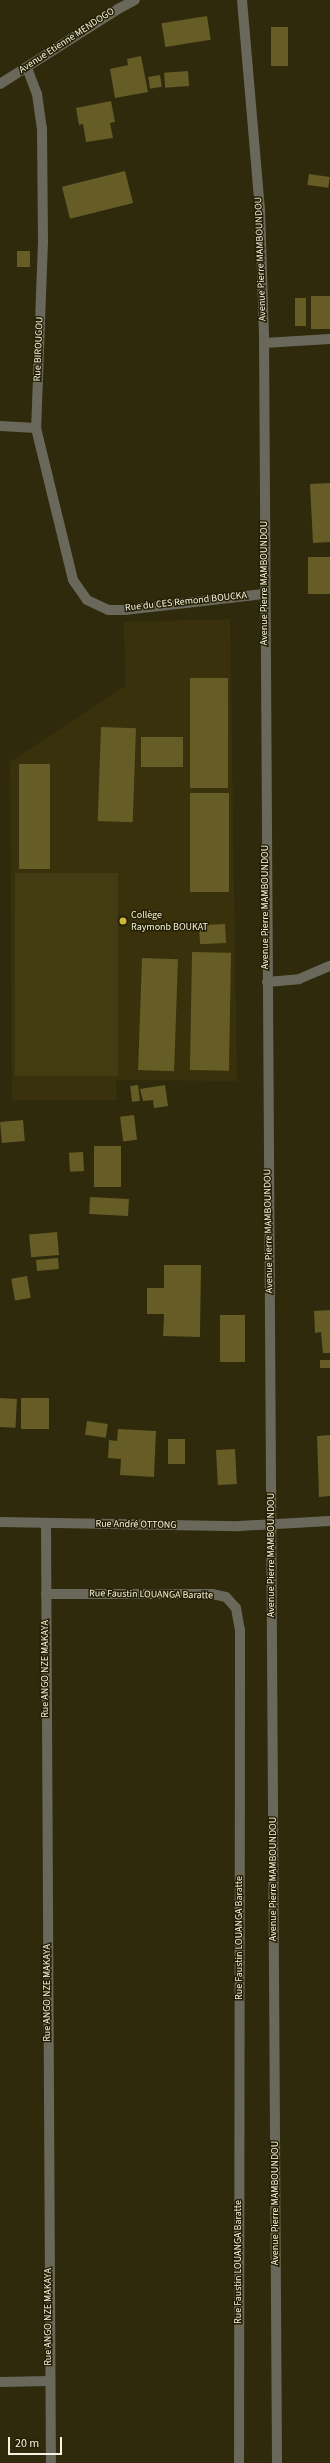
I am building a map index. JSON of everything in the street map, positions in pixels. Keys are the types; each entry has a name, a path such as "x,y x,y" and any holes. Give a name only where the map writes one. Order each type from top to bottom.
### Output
{"street":[{"name":"Avenue Etienne MENDOGO","path":"0,84 135,0"},
{"name":"Avenue Pierre MAMBOUNDOU","path":"242,0 260,209 264,343 264,594 272,1525 277,2463"},
{"name":"Rue BIROUGOU","path":"27,68 37,94 42,128 43,241 36,428 73,580 87,600 108,610"},
{"path":"264,343 330,339"},
{"path":"0,426 36,428"},
{"name":"Rue du CES Remond BOUCKA","path":"108,610 125,610 264,594"},
{"path":"267,982 298,979 330,966"},
{"name":"Rue André OTTONG","path":"0,1522 239,1526 330,1521"},
{"name":"Rue ANGO NZE MAKAYA","path":"46,1523 51,2463"},
{"name":"Rue Faustin LOUANGA Baratte","path":"46,1594 212,1594 226,1597 236,1608 240,1630 238,2463"},
{"path":"0,2382 50,2381"}],"shaded area":[{"name":"Collège Raymonb BOUKAT","path":"230,619 237,1081 116,1080 117,1100 12,1100 10,762 125,686 124,622"},
{"path":"15,873 118,873 118,1076 15,1076"}],"building":[{"path":"207,16 211,40 165,47 162,23"},
{"path":"271,27 288,27 288,66 271,66"},
{"path":"141,56 148,92 115,98 110,69 128,65 127,59"},
{"path":"188,71 189,86 165,88 164,73"},
{"path":"160,75 162,87 150,89 148,77"},
{"path":"111,101 115,122 110,123 113,138 86,142 83,124 79,125 76,108"},
{"path":"125,171 133,203 70,219 62,187"},
{"path":"309,174 330,177 328,188 307,185"},
{"path":"17,251 30,251 30,267 17,267"},
{"path":"311,296 330,296 330,329 311,329"},
{"path":"295,298 306,298 306,326 295,326"},
{"path":"330,483 330,542 313,543 310,484"},
{"path":"308,557 330,557 330,594 308,594"},
{"path":"190,678 228,678 228,788 190,788"},
{"path":"101,727 136,728 133,822 98,821"},
{"path":"141,737 183,737 183,767 141,767"},
{"path":"19,764 50,764 50,869 19,869"},
{"path":"190,793 229,793 229,892 190,892"},
{"path":"225,924 226,943 200,944 199,925"},
{"path":"192,952 231,953 229,1071 190,1070"},
{"path":"142,958 178,959 174,1071 138,1070"},
{"path":"138,1085 140,1101 132,1102 130,1086"},
{"path":"165,1085 168,1106 154,1108 153,1100 143,1101 140,1089"},
{"path":"134,1115 137,1140 123,1142 120,1117"},
{"path":"23,1120 25,1141 2,1143 0,1122"},
{"path":"94,1146 121,1146 121,1187 94,1187"},
{"path":"83,1152 84,1171 70,1172 69,1153"},
{"path":"90,1197 129,1199 128,1216 89,1214"},
{"path":"57,1232 59,1255 31,1257 29,1234"},
{"path":"58,1258 59,1269 37,1271 36,1260"},
{"path":"164,1265 201,1265 200,1337 163,1336 164,1314 147,1314 147,1288 164,1288"},
{"path":"27,1276 31,1298 15,1300 11,1279"},
{"path":"330,1310 330,1353 323,1353 321,1332 315,1333 314,1311"},
{"path":"220,1315 245,1315 245,1362 220,1362"},
{"path":"320,1360 330,1360 330,1368 320,1368"},
{"path":"0,1398 17,1399 15,1428 0,1427"},
{"path":"21,1398 49,1398 49,1429 21,1429"},
{"path":"87,1421 108,1424 106,1438 85,1435"},
{"path":"118,1429 156,1431 154,1477 120,1475 121,1459 108,1458 109,1440 117,1441"},
{"path":"330,1435 330,1496 319,1497 317,1436"},
{"path":"168,1439 185,1439 185,1464 168,1464"},
{"path":"235,1449 237,1484 218,1485 216,1450"}],"place":[{"name":"Collège Raymonb BOUKAT","path":"123,921"}]}
